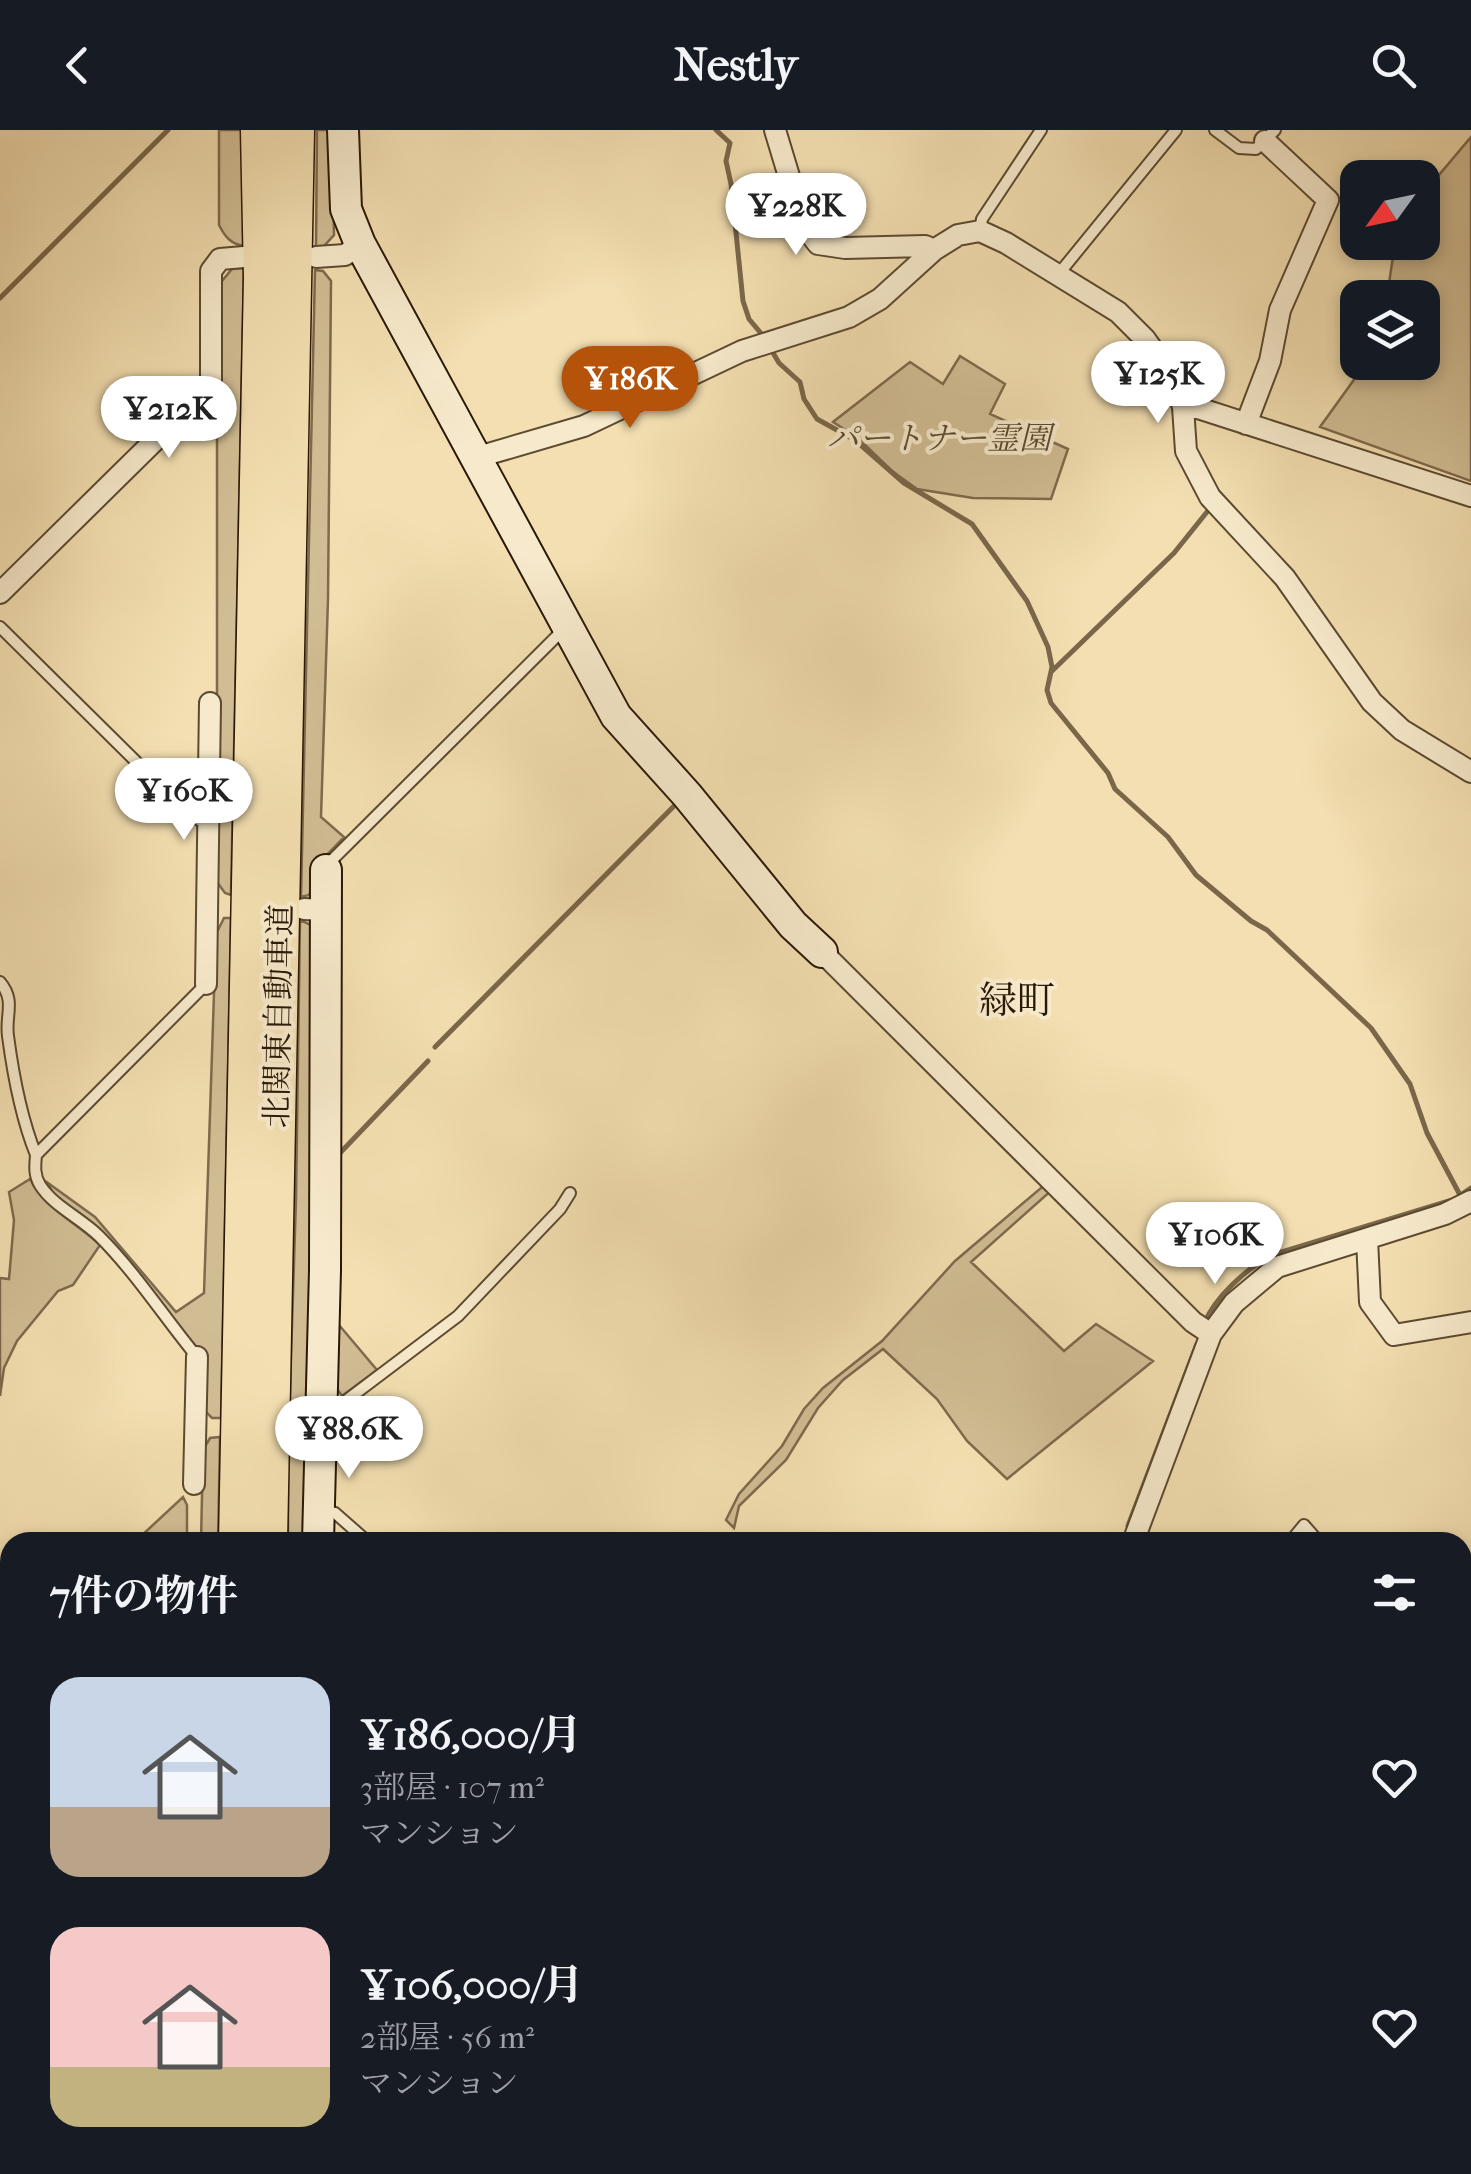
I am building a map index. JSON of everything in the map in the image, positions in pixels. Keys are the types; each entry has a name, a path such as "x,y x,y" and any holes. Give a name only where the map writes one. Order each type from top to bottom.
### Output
{"highway":[{"name":"北関東自動車道","path":"238,1532 262,317 260,130"},
{"name":"北関東自動車道","path":"268,1532 295,130"}],"street":[{"path":"344,130 346,208 360,244 616,716 698,808 793,925 1192,1322 1211,1334"},
{"path":"775,130 804,226 818,244 844,248 925,246 934,250"},
{"path":"1246,424 1270,361 1280,310 1328,200 1270,135"},
{"path":"478,456 584,426 707,366 850,318 905,280 934,250 958,235 980,231 1118,312 1145,339 1175,382 1186,451 1210,497 1285,578 1372,702 1402,730 1471,772"},
{"path":"316,257 345,255 360,244"},
{"path":"0,593 206,390 211,380 210,272 220,258 244,257"},
{"path":"1182,407 1198,408 1471,496"},
{"path":"206,984 217,906 210,821 210,703"},
{"path":"318,1532 308,1424 325,1270 314,910 326,870"},
{"path":"1137,1532 1211,1334 1234,1303 1277,1267 1445,1214 1471,1201"},
{"path":"1367,1238 1370,1302 1394,1335 1471,1322"},
{"path":"194,1484 207,1426 198,1357"}],"lane":[{"path":"980,231 982,219 1041,130"},
{"path":"1057,277 1176,130"},
{"path":"1215,130 1239,148 1256,149 1270,135"},
{"path":"326,870 332,857 567,626"},
{"path":"0,627 189,814 210,821"},
{"path":"0,982 11,1004 7,1033 21,1106 36,1155 34,1170 39,1184 49,1197 101,1238 198,1357"},
{"path":"36,1155 206,984"},
{"path":"308,1424 458,1316 560,1209 570,1193"},
{"path":"318,1510 335,1513 357,1532"}],"green space":[{"path":"219,130 244,130 244,246 229,239 219,225"},
{"path":"317,130 332,130 334,235 324,246 316,247"},
{"path":"1471,137 1471,481 1320,427 1354,380 1440,380 1440,280 1390,280 1392,260 1440,260 1440,174"},
{"path":"244,268 231,895 217,882 217,287 232,269"},
{"path":"315,270 323,271 331,281 321,817 344,837 319,863 309,895 301,897"},
{"name":"パートナー霊園","path":"960,356 1005,384 990,414 1068,449 1051,499 973,498 917,489 858,438 833,422 910,362 943,384"},
{"path":"224,918 231,918 221,1418 212,1418 204,1410 200,1351 92,1223 53,1194 48,1183 95,1217 176,1312 204,1293 216,934"},
{"path":"300,920 311,925 314,1016 308,1410 297,1421 289,1421 296,1200"},
{"path":"30,1179 53,1207 100,1245 73,1285 58,1291 17,1341 4,1368 0,1396 0,1278 9,1279 14,1220 9,1192"},
{"path":"1048,1182 1053,1189 971,1262 1064,1351 1096,1324 1153,1361 1007,1479 967,1441 937,1399 883,1349 843,1380 818,1408 786,1460 739,1506 734,1528 726,1520 739,1494 782,1446 804,1409 823,1388 882,1341 955,1261"},
{"path":"339,1325 377,1370 342,1396 335,1386"},
{"path":"288,1435 305,1440 308,1446 307,1532 288,1532"},
{"path":"220,1437 218,1532 201,1532 203,1450 210,1438"},
{"path":"183,1497 187,1505 187,1532 145,1532"}],"waterway":[{"path":"0,298 168,130"},
{"path":"716,130 730,143 726,161 743,301 749,319 764,337"},
{"path":"769,346 779,363 800,382 804,399 817,419 855,440 904,483 972,524 1027,601 1048,647 1052,667 1047,690 1051,703 1108,773 1115,789 1168,837 1196,875 1267,930 1371,1028 1410,1084 1427,1133 1460,1195"},
{"path":"1052,671 1174,553 1211,507"},
{"path":"435,1047 676,804 675,800"},
{"path":"340,1153 428,1061"},
{"path":"1459,1196 1471,1188"},
{"path":"1204,1324 1232,1285 1272,1255 1449,1201"},
{"path":"1128,1526 1197,1344"}],"district":[{"name":"緑町","path":"1017,1000"}]}
